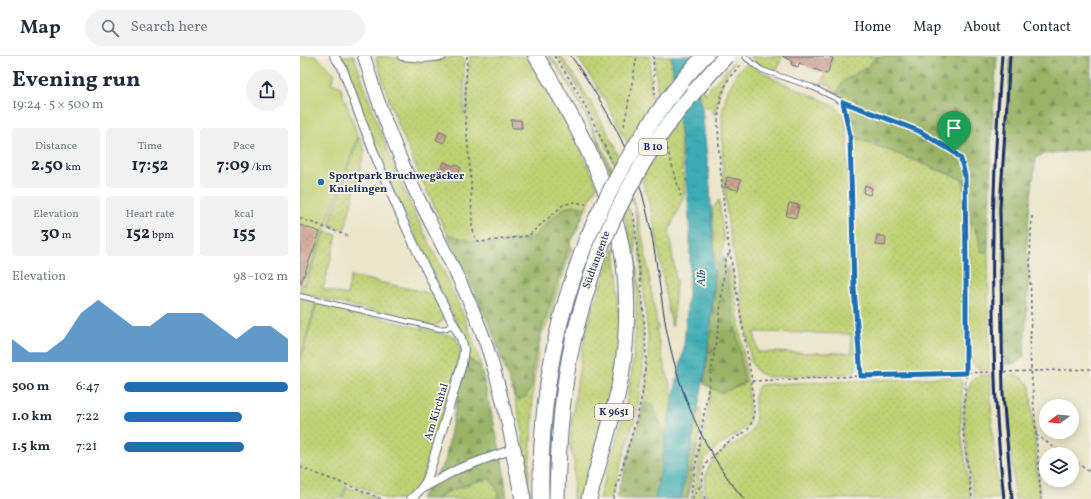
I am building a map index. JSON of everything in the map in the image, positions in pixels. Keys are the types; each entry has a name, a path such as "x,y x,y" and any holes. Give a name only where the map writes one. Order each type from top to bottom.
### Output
{"highway":[{"name":"K 9651","path":"536,56 565,105 596,167 608,198 618,232 623,265 626,323 622,375 615,410 589,499"},
{"name":"Südtangente","path":"540,499 543,429 551,366 565,302 586,241 603,202 621,168 644,131 670,95 704,56"},
{"name":"Südtangente","path":"557,499 560,430 568,369 586,291 600,249 616,212 659,138 685,103 726,56"},
{"path":"513,448 523,499"}],"main road":[{"path":"364,56 372,84 397,150 478,322 499,386 513,448"}],"street":[{"path":"334,56 342,67 370,145 391,193 453,324"},
{"path":"402,56 424,58 442,56"},
{"name":"Am Kirchtal","path":"412,499 426,480 462,364 464,349 461,338 453,324"},
{"name":"Am Kirchtal","path":"420,490 458,469 513,448"}],"lane":[{"path":"746,57 762,70 812,87 843,102"},
{"path":"300,296 440,329 447,328 453,324"}],"path":[{"path":"467,56 465,112 471,182 472,227 476,240 481,242 528,236 563,206 574,202 586,204"},
{"path":"624,126 637,56"},
{"path":"705,499 702,484 704,468 708,461 725,444 740,437 750,428 754,413 752,381 726,230 718,122 722,92 729,78 746,57"},
{"path":"843,102 919,131 954,152 961,159 965,176 966,263 966,373 963,431 972,499"},
{"path":"843,102 850,136 854,288 861,376"},
{"path":"667,146 681,196"},
{"path":"1032,216 1030,256 1031,371 1041,499"},
{"path":"300,218 348,236"},
{"path":"691,499 719,324 725,262 730,251"},
{"path":"1004,372 1091,369"},
{"path":"752,381 990,372"},
{"path":"1036,434 1054,447"},
{"path":"1079,465 1091,473"},
{"path":"300,467 335,481 367,491 381,499"},
{"path":"691,499 702,484"}],"green space":[{"name":"Sportpark Bruchwegäcker Knielingen","path":"300,56 316,56 335,74 331,83 340,86 358,137 304,285 300,284"},
{"path":"340,56 354,56 390,156 415,214 460,308 481,367 466,357 464,338 392,187 362,116 347,69"},
{"path":"378,56 422,62 432,62 459,56 464,59 464,114 467,113 467,87 470,56 532,56 552,88 597,185 586,208 574,205 546,225 534,237 485,245 447,234 417,169 390,104 376,58"},
{"path":"547,56 551,56 568,81 590,121 626,200 634,231 643,335 642,379 637,409 611,499 599,499 622,420 633,365 636,298 632,253 626,221 620,200 585,113 563,76"},
{"path":"557,56 561,56 598,114 620,160 632,195 645,252 658,329 656,329 673,396 666,433 652,405 647,403 643,405 648,359 648,337 634,205 586,103 573,79"},
{"path":"577,56 651,56 650,71 652,98 657,92 655,56 671,56 685,194 669,231 676,281 672,327 650,207 637,167 610,109"},
{"path":"692,56 697,56 704,94 734,62 722,87 715,115 707,107 701,106"},
{"path":"750,56 782,56 778,68 773,71 758,65"},
{"path":"828,56 877,56 872,62 845,82 836,94 830,85 822,83 825,73 827,73 833,58"},
{"path":"877,56 997,56 992,129 988,249 985,253 981,251 978,236 969,219 964,180 852,136 850,114 845,101 836,94 843,81 868,66"},
{"path":"1010,56 1091,56 1091,149 1043,154 1036,158 1029,212 1027,250 1029,275 1024,355 1016,363 1004,365 1002,201"},
{"path":"745,64 751,65 778,81 832,104 841,112 845,120 852,286 857,351 856,369 849,374 768,377 757,372 751,361 728,223 723,174 722,112 728,90 738,71","holes":["754,332 851,334 852,353 758,352"]},
{"path":"359,136 365,150 345,228 340,229 329,225"},
{"path":"852,136 964,180 964,307 966,362 961,371 863,373 854,241"},
{"path":"719,200 724,241 722,254 716,266 712,210"},
{"path":"574,205 586,208 567,252 540,334 532,371 532,386 526,397 519,400 513,392 490,326 447,234 485,245 533,237 562,209"},
{"path":"969,219 978,236 980,246 985,253 988,249 989,370 979,369 974,365 969,349"},
{"path":"325,231 337,235 323,289 347,295 351,276 429,293 432,290 444,315 443,321 435,326 300,293 300,284 305,286"},
{"path":"569,246 572,247 554,302 551,316 541,336 536,366 532,398 533,417 529,467 529,499 520,455 522,454 523,445 522,427 510,382 513,392 532,386 532,371 540,334"},
{"path":"615,246 620,316 619,350 613,390 583,499 573,499 574,461 570,448 572,418 582,351 593,302 595,302"},
{"path":"589,255 580,280 582,280 551,499 546,499 548,454 554,387 569,313 577,288"},
{"path":"724,256 745,383 721,393 704,384 711,331 715,270"},
{"path":"729,265 731,268 748,384 750,422 742,431 717,447 704,460 700,472 701,493 703,499 692,499 707,414"},
{"path":"300,299 316,303 300,359"},
{"path":"317,303 456,337 461,352 435,446 419,485 405,499 385,499 367,489 348,483 340,499 300,499 300,362"},
{"path":"465,357 481,368 502,458 507,499 499,499 497,489 490,479 477,481 445,493 437,499 420,499 445,462"},
{"path":"980,375 990,375 992,428 999,499 974,499 967,452 964,412 966,395 971,382"},
{"path":"1009,375 1021,378 1030,386 1040,499 1015,499 1005,379"},
{"path":"957,377 962,384 961,432 971,499 750,499 747,495 743,499 707,499 704,484 705,477 711,463 731,445 749,434 754,426 756,414 755,395 760,385"},
{"path":"647,403 652,405 666,433 655,499 616,499 643,405"},
{"path":"698,406 703,416 697,449 692,441"},
{"path":"692,441 697,449 688,499 681,499"},
{"path":"490,479 497,489 499,499 437,499 449,491 462,486"},
{"path":"347,487 366,493 377,499 342,499"}],"water":[{"name":"Alb","path":"671,56 692,56 702,109 710,187 714,257 713,296 706,366 681,499 655,499 666,433 684,347 690,267 688,200"}],"building":[{"path":"782,56 828,56 833,58 827,74 799,63 798,67 792,65 791,60"},
{"path":"511,120 521,120 522,128 512,128"},
{"path":"440,131 447,134 444,143 436,140"},
{"path":"444,162 454,166 455,164 461,168 457,176 440,170"},
{"path":"727,177 741,180 738,190 725,187"},
{"path":"865,185 872,188 870,195 863,193"},
{"path":"789,203 799,205 796,218 786,216"},
{"path":"300,225 320,232 301,283 300,283"},
{"path":"877,235 886,237 885,246 876,245"}],"tram line":[{"path":"571,56 603,105 621,139 636,175 650,225 665,321 683,392 703,438 729,480 744,499"}],"railway":[{"path":"1002,56 996,136 993,217 993,338 996,408 1004,499"},
{"path":"1010,56 1000,208 1003,394 1012,499"}],"place":[{"name":"Sportpark Bruchwegäcker Knielingen","path":"321,182"}],"route":[{"path":"843,102 919,131 954,152 961,159 965,176 966,373 861,376 854,288 850,136 843,102"}]}
